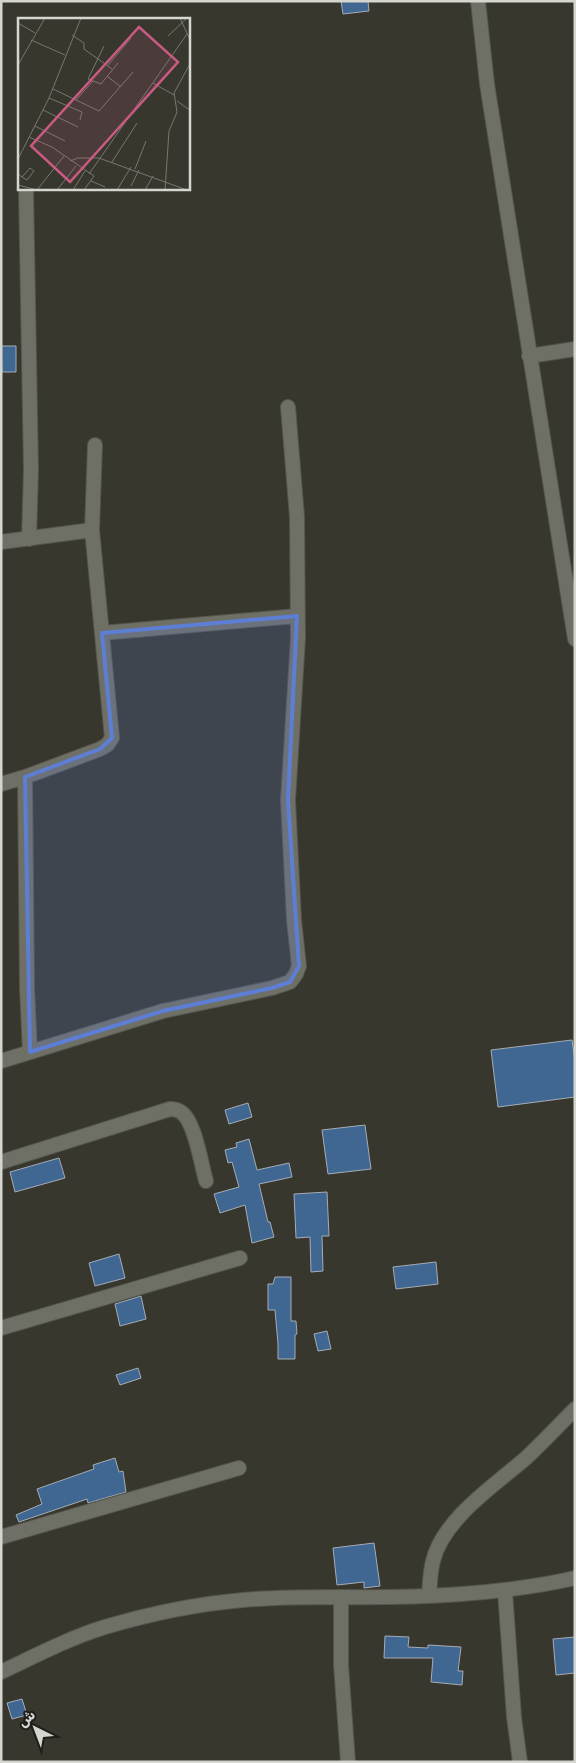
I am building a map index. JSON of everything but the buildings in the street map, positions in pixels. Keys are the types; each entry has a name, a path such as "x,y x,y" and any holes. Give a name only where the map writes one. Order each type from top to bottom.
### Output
{"street":[{"path":"478,1 487,84 575,639"},
{"path":"26,190 31,470 29,539"},
{"path":"529,356 575,350"},
{"path":"1,1061 164,1012 272,988 290,982 296,974 299,966 294,920 288,800 298,638 297,517 288,407"},
{"path":"1,784 100,749 107,745 112,738 92,530 95,445"},
{"path":"1,542 92,530"},
{"path":"102,633 297,616"},
{"path":"25,777 26,988 30,1052"},
{"path":"1,1162 170,1109 180,1110 187,1118 193,1132 206,1181"},
{"path":"1,1328 240,1258"},
{"path":"430,1595 433,1561 448,1529 464,1509 528,1456 575,1409"},
{"path":"1,1537 239,1468"},
{"path":"1,1672 65,1642 105,1627 174,1610 243,1600 505,1591 575,1578"},
{"path":"505,1591 514,1717 520,1762"},
{"path":"341,1597 341,1665 348,1762"}],"highlighted area":[{"path":"297,616 288,800 299,966 290,982 272,988 163,1011 30,1052 25,777 100,749 112,738 102,633"}]}
